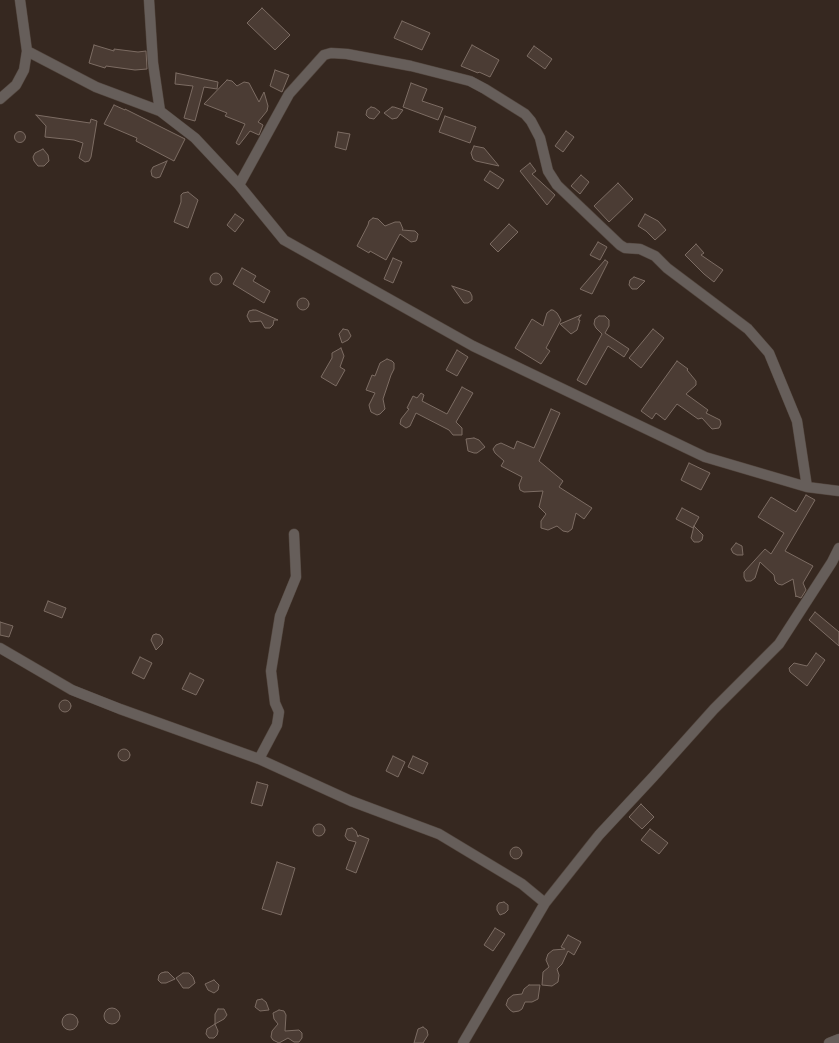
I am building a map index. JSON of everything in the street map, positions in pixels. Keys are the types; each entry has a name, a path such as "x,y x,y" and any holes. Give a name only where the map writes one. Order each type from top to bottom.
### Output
{"street":[{"path":"0,99 16,86 24,70 27,51 20,0"},
{"path":"149,0 153,63 160,111"},
{"path":"27,51 96,87 160,111 195,138 239,185 284,240 473,346 705,457 807,487 839,491"},
{"path":"239,185 288,94 324,55 331,53 347,54 410,66 470,81 525,114 531,121 540,138 548,171 557,184 620,245 625,248 640,249 655,256 667,268 748,329 769,353 797,421 807,487"},
{"path":"259,759 277,725 279,712 275,703 271,671 280,616 296,577 294,534"},
{"path":"463,1043 545,903 599,835 714,709 779,644 832,562 839,548"},
{"path":"0,648 72,690 120,709 259,759 351,801 439,834 522,884 545,903"},
{"path":"829,1043 839,1040"}],"building":[{"path":"262,8 290,35 275,50 247,23"},
{"path":"402,21 430,33 422,50 394,38"},
{"path":"94,45 114,51 114,49 138,52 146,51 147,69 135,70 106,66 105,68 89,63"},
{"path":"472,45 499,60 490,77 461,66"},
{"path":"534,46 552,59 545,69 527,56"},
{"path":"275,70 289,75 282,92 270,86"},
{"path":"176,73 218,82 217,89 204,87 195,121 184,118 193,86 175,84"},
{"path":"227,80 232,81 237,86 244,82 249,83 259,102 264,92 268,106 267,111 258,122 263,125 259,135 250,131 239,145 236,143 245,124 225,116 227,113 204,104"},
{"path":"411,83 427,89 422,101 443,108 438,120 403,107"},
{"path":"114,105 185,139 174,161 136,141 137,138 104,124"},
{"path":"371,107 380,112 374,119 369,118 366,115 367,110"},
{"path":"392,107 403,110 397,118 392,119 384,113"},
{"path":"36,115 90,123 91,119 97,121 89,161 85,162 79,158 83,143 74,140 45,137 46,126"},
{"path":"445,116 476,127 470,143 439,132"},
{"path":"566,131 574,137 563,152 555,146"},
{"path":"18,132 22,132 24,133 24,141 18,142 15,139 15,135"},
{"path":"338,132 350,134 346,150 335,147"},
{"path":"474,146 484,148 499,166 473,159 471,153"},
{"path":"43,149 48,155 49,161 44,166 38,166 33,157 35,153"},
{"path":"167,161 160,177 156,178 152,176 151,171 153,167"},
{"path":"530,163 536,171 532,174 555,195 547,205 520,171"},
{"path":"490,171 504,180 498,189 484,180"},
{"path":"581,175 589,182 580,194 571,186"},
{"path":"618,183 633,199 609,222 594,206"},
{"path":"188,192 198,200 188,228 174,222 181,202 181,195"},
{"path":"235,214 244,220 235,232 227,225"},
{"path":"645,214 658,221 666,230 655,240 646,231 638,226"},
{"path":"373,218 378,219 385,226 395,222 400,222 403,229 402,230 415,231 418,234 416,241 411,242 400,234 386,260 370,251 369,253 357,246 369,221"},
{"path":"509,224 518,232 498,252 490,244"},
{"path":"598,242 607,247 600,260 590,255"},
{"path":"696,244 704,253 701,255 723,270 714,282 685,255"},
{"path":"393,258 402,262 393,283 384,279"},
{"path":"605,260 608,262 592,294 580,289"},
{"path":"242,268 256,276 253,281 270,291 264,303 233,284"},
{"path":"214,273 218,273 222,279 218,285 214,285 210,281 210,277"},
{"path":"634,277 645,281 637,289 632,289 629,285 630,280"},
{"path":"452,286 470,292 472,300 468,303 464,303"},
{"path":"301,298 305,298 309,304 305,310 301,310 297,306 297,302"},
{"path":"253,310 278,320 274,320 273,325 270,328 265,328 261,321 250,322 247,316 249,311"},
{"path":"551,310 557,313 561,320 546,348 550,351 541,364 515,348 532,319 543,326 547,313"},
{"path":"581,315 578,320 580,320 577,330 571,334 560,324"},
{"path":"599,316 605,316 609,320 609,326 605,333 629,349 624,357 608,346 586,385 577,380 602,334 594,324 595,319"},
{"path":"343,329 348,330 351,336 348,340 342,343 339,334"},
{"path":"653,329 664,338 641,368 629,358"},
{"path":"341,348 344,356 340,367 345,370 336,386 321,377 332,358 332,353"},
{"path":"457,350 468,357 457,376 446,370"},
{"path":"387,359 394,363 394,369 383,399 385,409 377,415 371,412 369,405 375,393 366,390 372,375 375,376 380,363"},
{"path":"677,361 688,369 687,370 696,381 696,385 686,394 708,410 706,413 720,420 721,424 719,428 712,429 702,418 698,419 677,404 665,420 656,413 652,419 641,411"},
{"path":"462,387 473,393 456,422 462,428 462,435 453,435 449,430 416,413 410,426 406,428 400,424 401,419 409,409 407,408 413,396 417,398 421,393 424,395 422,401 447,414"},
{"path":"551,409 560,413 539,461 563,481 559,487 592,508 584,519 576,513 572,529 568,532 563,531 557,526 548,530 541,528 541,521 546,514 539,507 543,491 524,492 520,490 519,485 522,477 501,466 504,461 495,453 493,449 496,445 501,443 514,449 517,441 534,448"},
{"path":"474,438 479,440 485,447 477,453 468,451 466,439"},
{"path":"689,463 710,473 701,490 681,480"},
{"path":"806,495 815,500 785,551 813,566 803,583 806,590 801,598 796,597 793,579 782,585 778,584 775,581 774,575 760,562 755,578 751,581 746,581 744,572 765,549 771,554 784,533 758,517 771,497 796,512"},
{"path":"682,508 699,517 693,528 676,519"},
{"path":"694,526 703,535 702,540 699,542 694,542 691,538"},
{"path":"736,543 742,546 743,555 733,553 731,549"},
{"path":"48,601 66,608 62,618 44,611"},
{"path":"815,612 839,632 839,646 809,620"},
{"path":"0,622 13,626 9,637 0,635"},
{"path":"153,635 160,635 163,639 162,644 156,650 151,640"},
{"path":"816,653 825,660 807,686 790,672 789,668 794,663 807,666"},
{"path":"140,657 152,663 144,679 132,673"},
{"path":"190,673 204,680 196,695 182,689"},
{"path":"63,700 67,700 71,706 67,712 63,712 59,708 59,704"},
{"path":"122,749 126,749 130,755 126,761 122,761 118,757 118,753"},
{"path":"393,756 405,762 398,777 386,771"},
{"path":"413,756 428,763 423,774 408,767"},
{"path":"257,782 268,785 262,806 251,803"},
{"path":"641,804 654,817 642,829 629,817"},
{"path":"317,824 321,824 325,830 321,836 317,836 313,832 313,828"},
{"path":"352,828 356,831 358,837 359,835 369,839 356,873 346,869 356,842 348,840 345,836 347,829"},
{"path":"650,829 668,843 659,854 641,840"},
{"path":"514,847 518,847 522,853 518,859 514,859 510,855 510,851"},
{"path":"277,862 295,868 281,915 262,909"},
{"path":"504,902 508,905 508,910 500,915 497,910 497,906 499,903"},
{"path":"495,928 505,934 493,951 484,945"},
{"path":"568,935 581,942 574,955 568,951 562,964 557,969 559,975 558,982 552,986 542,985 543,972 549,967 546,960 548,954 553,950 565,949 561,947"},
{"path":"168,972 175,979 166,983 161,983 158,980 159,975"},
{"path":"183,973 189,973 193,977 195,983 189,988 183,988 176,978"},
{"path":"214,980 219,985 218,990 214,993 208,990 205,984"},
{"path":"529,985 540,985 538,999 532,1002 525,1002 522,1009 519,1011 513,1012 510,1010 506,1005 508,999 513,995 522,994 524,989"},
{"path":"262,999 266,1002 269,1010 260,1011 255,1007 257,1000"},
{"path":"112,1008 119,1013 120,1016 115,1023 112,1024 105,1019 104,1016 109,1009"},
{"path":"218,1009 224,1009 227,1015 224,1019 215,1024 215,1014"},
{"path":"279,1010 284,1011 286,1015 285,1031 299,1030 302,1033 302,1038 299,1042 294,1042 288,1038 279,1043 271,1037 272,1031 278,1024 274,1019 273,1013"},
{"path":"70,1014 77,1019 78,1022 73,1029 70,1030 63,1025 62,1022 67,1015"},
{"path":"215,1024 218,1031 217,1035 214,1038 209,1038 206,1034 207,1029"},
{"path":"423,1027 427,1030 428,1035 423,1043 414,1043 418,1029"}]}
